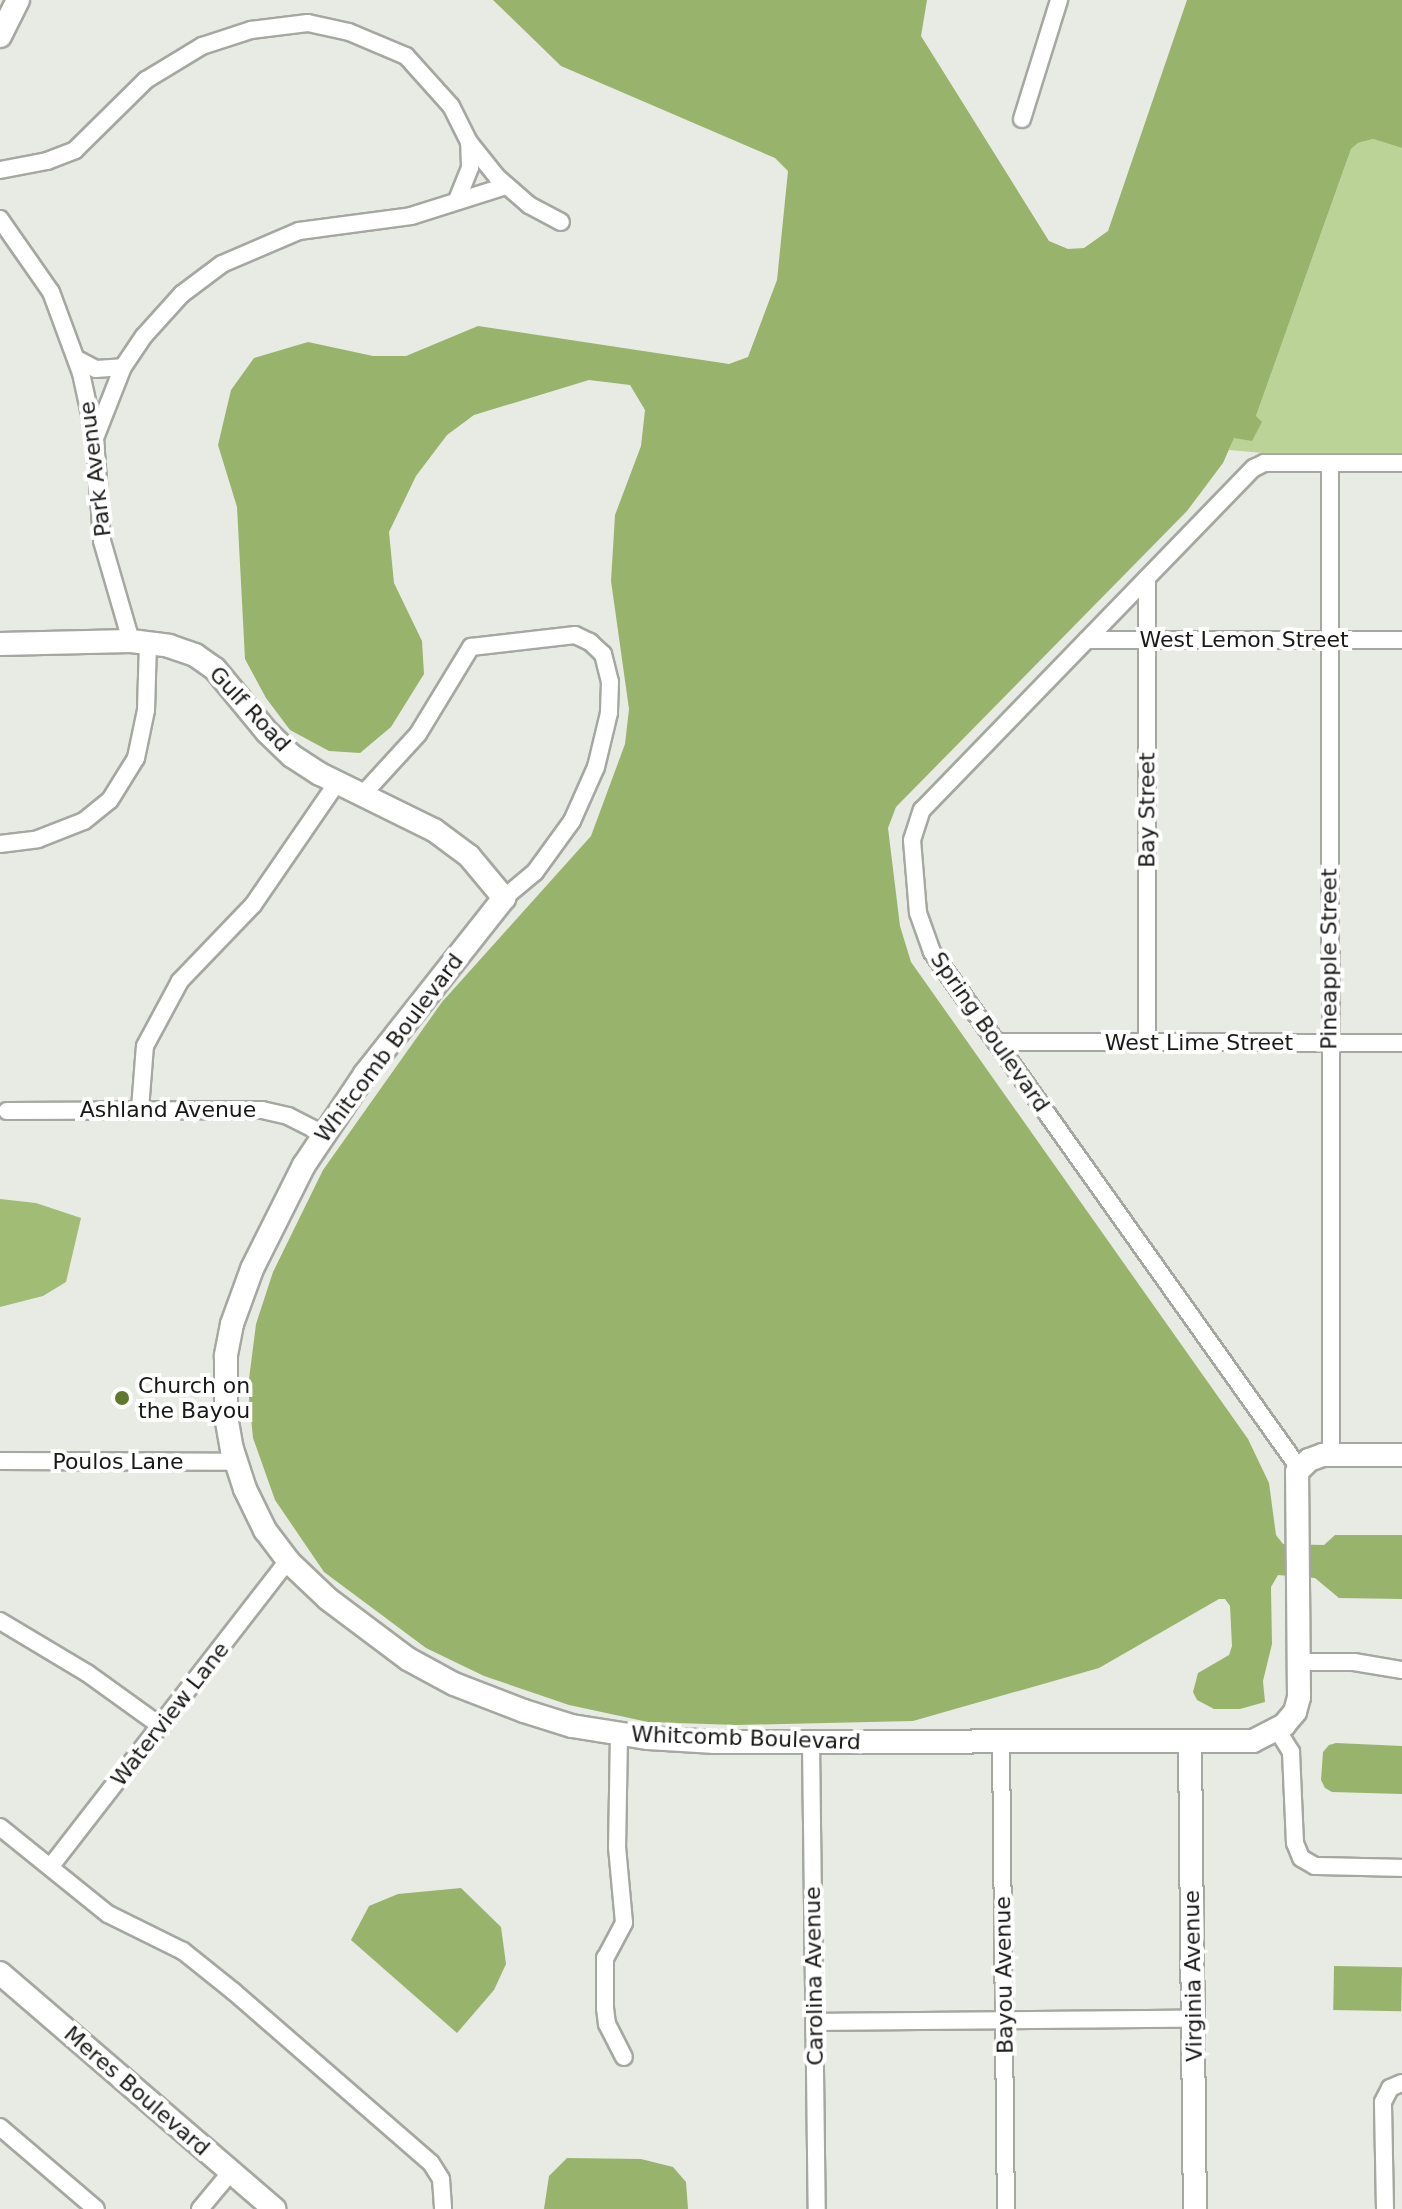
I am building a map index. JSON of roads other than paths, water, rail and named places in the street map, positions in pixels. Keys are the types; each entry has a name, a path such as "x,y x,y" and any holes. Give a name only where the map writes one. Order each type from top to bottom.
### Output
{"street":[{"path":"0,36 18,0"},
{"path":"1022,119 1059,0"},
{"path":"0,170 47,161 75,150 137,88 188,53 237,34 297,23 349,32 406,56 451,106 469,142 506,186 529,205 561,222"},
{"path":"457,200 471,160 469,142"},
{"path":"95,438 123,367 151,327 182,294 235,256 299,231 411,216 506,186"},
{"name":"Park Avenue","path":"0,219 46,283 77,359 95,438 102,541 140,642 146,710 136,758 110,800 84,821 38,839 0,844"},
{"path":"77,359 102,370 123,367"},
{"name":"Spring Boulevard","path":"1299,1468 996,1042 925,937 918,913 912,840 922,810 1254,468 1264,463 1402,463"},
{"name":"Pineapple Street","path":"1330,463 1331,1455"},
{"name":"Bay Street","path":"1147,578 1147,1042"},
{"name":"Whitcomb Boulevard","path":"364,793 418,734 471,647 581,636 603,654 610,682 603,744 572,821 535,872 504,898 365,1074 323,1134 264,1241 230,1330 226,1397 235,1462 252,1506 288,1561 367,1631 429,1671 479,1695 549,1720 619,1735 706,1741 1190,1742 1253,1741 1278,1731"},
{"name":"West Lemon Street","path":"1087,640 1402,640"},
{"name":"Gulf Road","path":"0,644 140,642 178,648 202,659 227,682 277,743 307,767 415,817 454,843 504,898"},
{"path":"140,1109 145,1046 180,981 253,905 337,783"},
{"name":"West Lime Street","path":"996,1042 1402,1043"},
{"name":"Ashland Avenue","path":"7,1111 266,1110 288,1116 323,1134"},
{"path":"1402,1455 1317,1456 1299,1468 1296,1485 1300,1541 1298,1703 1292,1716 1278,1731 1291,1752 1295,1843 1301,1858 1315,1866 1402,1868"},
{"name":"Poulos Lane","path":"0,1461 235,1462"},
{"name":"Waterview Lane","path":"51,1866 288,1561"},
{"path":"0,1621 87,1673 162,1727"},
{"path":"1300,1662 1354,1662 1402,1670"},
{"path":"619,1735 617,1847 624,1923 605,1958 605,2008 607,2024 624,2057"},
{"name":"Carolina Avenue","path":"811,1742 817,2209"},
{"name":"Bayou Avenue","path":"1001,1742 1006,2209"},
{"name":"Virginia Avenue","path":"1190,1742 1195,2209"},
{"path":"0,1827 108,1914 183,1951 233,1991 435,2167 442,2186 443,2209"},
{"name":"Meres Boulevard","path":"0,1973 274,2209"},
{"path":"815,2022 1194,2019"},
{"path":"1385,2209 1383,2102 1390,2088 1402,2083"},
{"path":"0,2127 96,2209"},
{"path":"200,2209 230,2173"}],"place":[{"name":"Church on the Bayou","path":"122,1398"}]}
